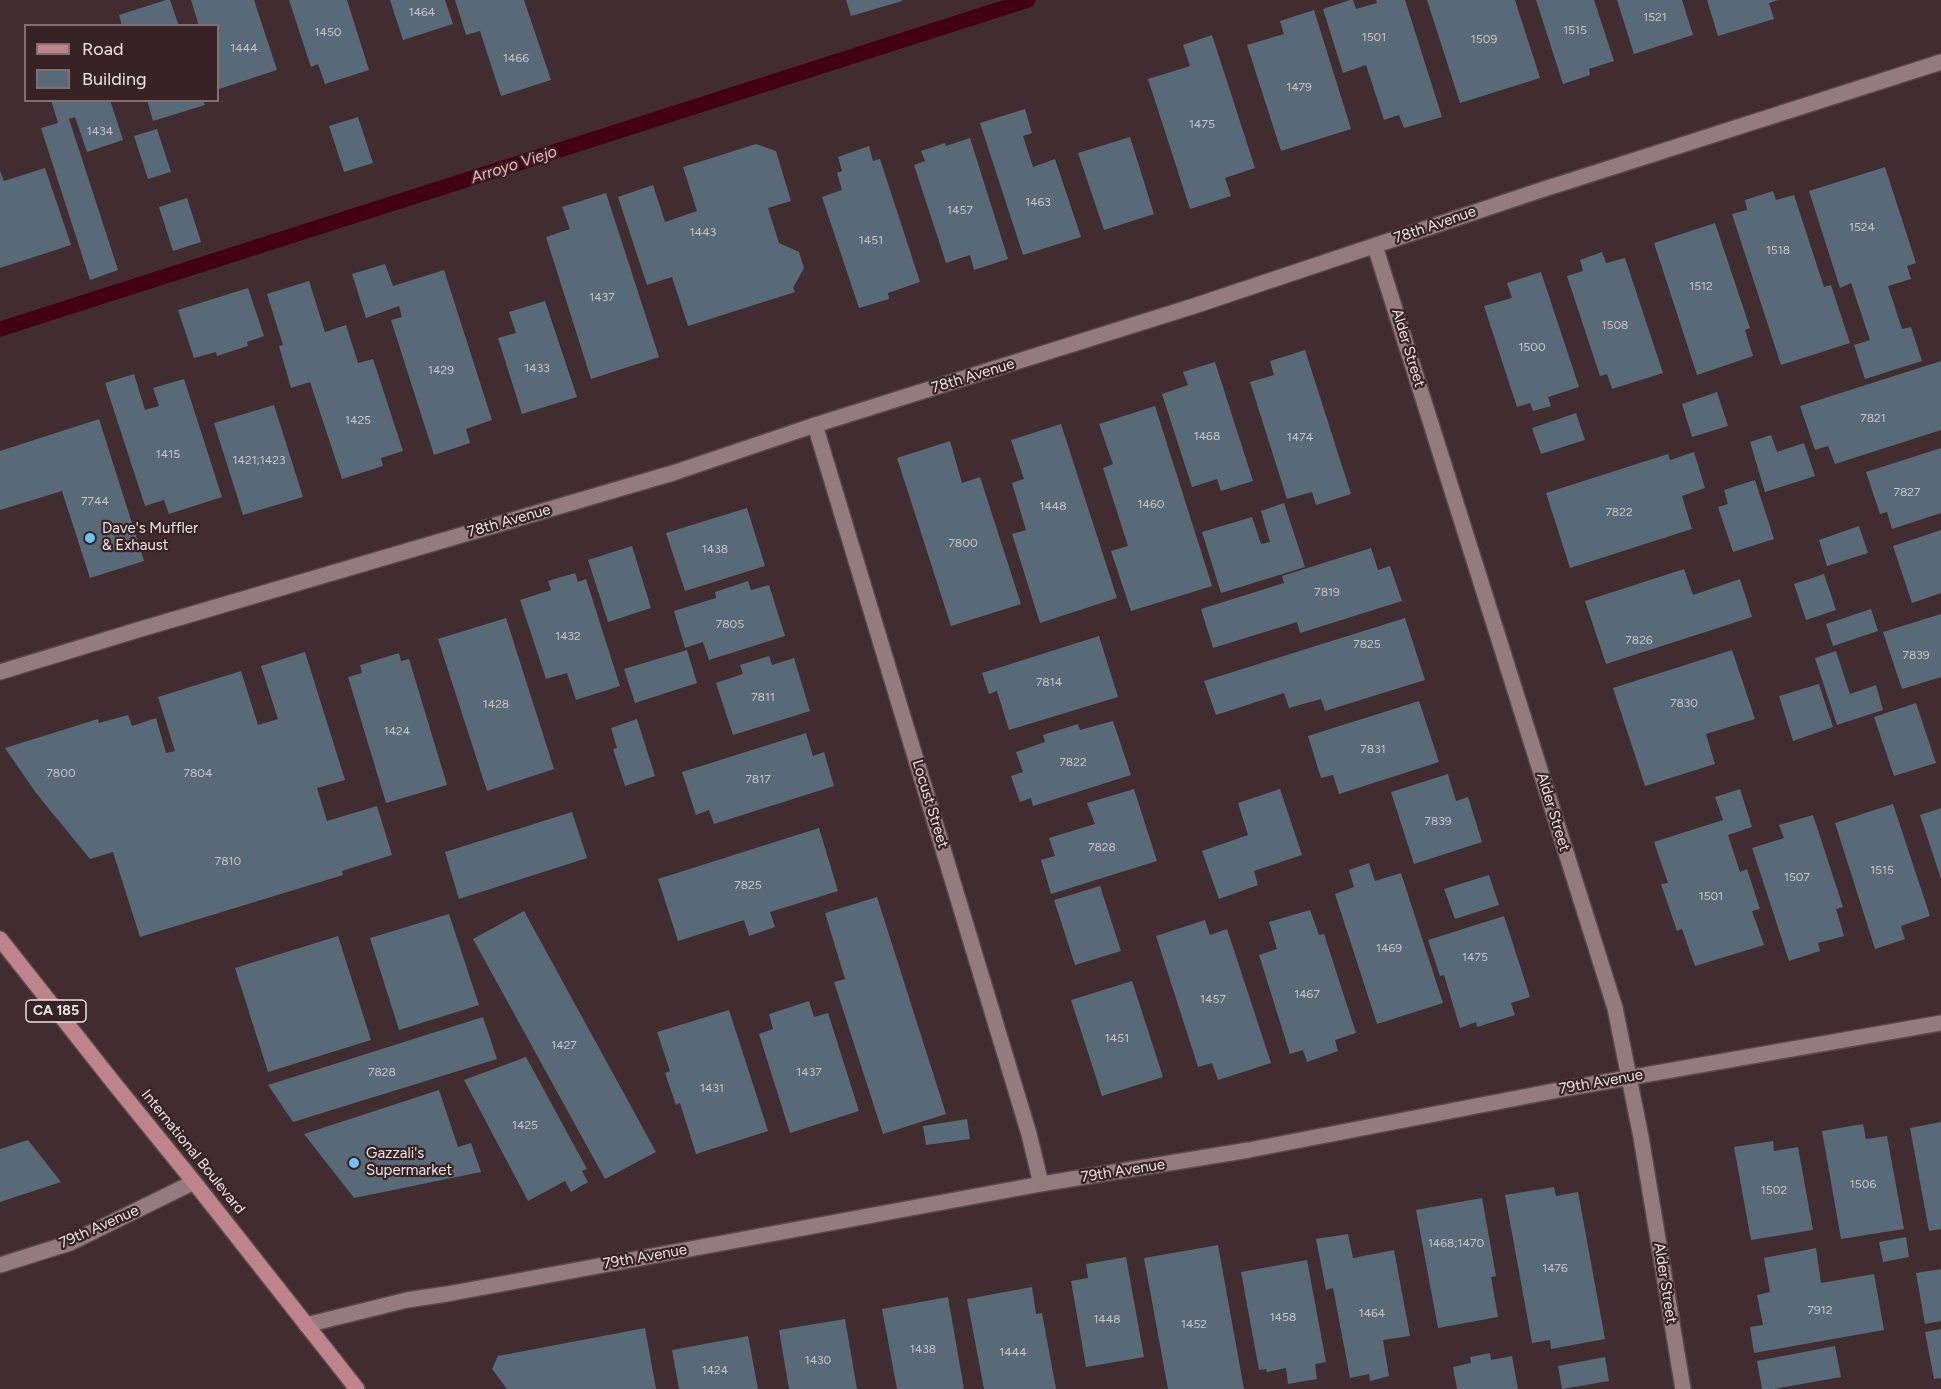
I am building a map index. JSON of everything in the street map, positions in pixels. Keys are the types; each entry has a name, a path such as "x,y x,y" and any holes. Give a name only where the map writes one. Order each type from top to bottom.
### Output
{"main road":[{"name":"International Boulevard","path":"0,939 357,1389"}],"street":[{"name":"78th Avenue","path":"0,672 673,473 815,425 1194,306 1546,189 1940,64"},
{"name":"Alder Street","path":"1375,246 1611,997 1641,1137 1683,1389"},
{"name":"Locust Street","path":"815,425 1029,1134 1041,1184"},
{"name":"79th Avenue","path":"306,1325 407,1300 1041,1184 1249,1150 1629,1077 1941,1023"},
{"name":"79th Avenue","path":"0,1265 70,1243 195,1182"}],"building":[{"path":"170,0 178,24 121,24 119,15"},
{"path":"191,0 254,0 277,70 219,89 219,24 198,24"},
{"path":"289,0 347,0 369,70 325,84 318,64 311,67"},
{"path":"390,0 445,0 453,24 403,40"},
{"path":"455,0 524,0 551,80 501,96 480,31 466,35"},
{"path":"846,0 902,0 902,1 851,16"},
{"path":"1353,0 1356,9 1377,3 1376,0 1405,0 1442,117 1404,128 1399,115 1384,120 1366,65 1343,73 1323,9"},
{"path":"1427,0 1515,0 1540,78 1460,103"},
{"path":"1536,0 1594,0 1614,61 1589,69 1590,75 1563,84"},
{"path":"1617,0 1682,0 1693,35 1634,54"},
{"path":"1707,0 1778,0 1769,3 1774,19 1718,36"},
{"path":"1314,10 1351,129 1281,151 1247,45 1284,34 1280,21"},
{"path":"1212,35 1255,168 1225,178 1231,196 1190,209 1148,79 1190,66 1183,45"},
{"path":"52,102 111,102 123,140 87,152 75,117 69,119 118,270 90,280 41,128 58,123"},
{"path":"148,102 204,102 205,105 153,121"},
{"path":"1025,109 1032,133 1023,136 1033,167 1055,159 1081,237 1023,255 980,123"},
{"path":"358,117 373,163 344,172 329,126"},
{"path":"157,129 171,172 148,179 134,136"},
{"path":"1130,137 1154,214 1104,230 1078,153"},
{"path":"970,138 1008,259 974,270 970,255 946,263 914,165 925,161 921,151"},
{"path":"756,144 776,151 791,201 768,208 779,243 799,252 804,268 793,288 795,292 688,326 672,277 647,285 618,197 653,185 665,222 697,211 683,167"},
{"path":"869,146 873,161 880,159 920,282 888,293 889,299 859,308 822,197 842,190 837,173 842,171 838,157"},
{"path":"1885,167 1916,263 1907,266 1911,279 1888,286 1902,329 1911,327 1922,361 1865,379 1854,345 1870,340 1851,283 1840,288 1809,191"},
{"path":"45,168 71,245 0,268 0,171 4,181"},
{"path":"1773,191 1776,200 1794,195 1824,287 1831,285 1850,343 1781,365 1732,214 1747,210 1745,200"},
{"path":"606,193 659,357 591,379 546,237 570,229 562,207"},
{"path":"187,198 201,242 173,251 159,207"},
{"path":"1715,223 1750,328 1745,330 1753,356 1697,375 1654,243"},
{"path":"1602,252 1606,263 1625,258 1663,373 1612,389 1607,374 1600,376 1567,276 1583,271 1580,260"},
{"path":"385,264 393,286 444,270 492,420 466,429 470,443 434,455 391,320 402,317 399,306 366,318 352,274"},
{"path":"1541,272 1579,387 1548,397 1551,406 1533,411 1530,403 1517,407 1484,306 1512,298 1507,283"},
{"path":"309,281 325,332 346,325 358,363 373,359 403,451 381,458 383,466 342,479 310,382 291,388 279,346 283,345 267,294"},
{"path":"248,288 264,336 247,342 248,346 217,356 216,352 194,358 178,310"},
{"path":"545,301 577,397 522,414 498,338 516,333 509,312"},
{"path":"1305,350 1351,494 1316,505 1312,492 1287,499 1250,382 1274,375 1270,361"},
{"path":"1941,361 1941,430 1835,464 1828,446 1815,450 1800,406"},
{"path":"1215,362 1253,481 1221,491 1217,479 1192,487 1162,394 1188,385 1183,372"},
{"path":"134,374 145,410 159,406 153,388 184,379 222,497 169,514 164,500 145,506 105,383"},
{"path":"1717,392 1728,426 1692,437 1682,404"},
{"path":"274,405 303,497 243,515 214,423"},
{"path":"1155,406 1212,586 1131,611 1111,551 1128,546 1103,468 1113,464 1099,424"},
{"path":"1576,413 1585,440 1541,454 1532,428"},
{"path":"99,419 144,561 90,578 62,491 0,510 0,451"},
{"path":"1061,424 1117,598 1040,623 1012,534 1026,530 1012,483 1024,479 1011,440"},
{"path":"1771,435 1777,452 1804,443 1815,476 1765,492 1750,442"},
{"path":"950,441 962,483 980,477 1021,604 951,626 897,458"},
{"path":"1941,448 1941,513 1892,529 1887,512 1880,514 1866,472"},
{"path":"1694,452 1705,488 1682,496 1692,529 1570,568 1546,493 1668,454 1670,460"},
{"path":"1755,480 1774,539 1733,552 1718,507 1728,504 1724,490"},
{"path":"1284,503 1305,567 1221,593 1202,532 1252,517 1261,544 1270,542 1261,511"},
{"path":"747,508 765,566 685,591 666,533"},
{"path":"1859,526 1868,553 1827,566 1819,540"},
{"path":"1941,530 1941,593 1912,603 1893,546"},
{"path":"632,546 651,608 608,622 588,560"},
{"path":"1371,548 1378,570 1390,566 1402,601 1300,633 1297,622 1213,648 1201,609 1284,583 1282,576"},
{"path":"1684,569 1693,595 1740,579 1752,617 1606,664 1585,601"},
{"path":"575,573 578,582 586,579 620,686 576,700 567,673 546,679 520,600 551,590 548,581"},
{"path":"1824,574 1836,610 1806,620 1794,584"},
{"path":"748,581 751,590 769,585 785,636 709,660 703,642 685,648 674,611 716,598 715,592"},
{"path":"1871,609 1878,631 1833,646 1826,624"},
{"path":"1941,614 1941,677 1902,689 1883,632"},
{"path":"506,618 554,769 487,791 438,639"},
{"path":"1405,618 1425,680 1325,711 1321,699 1289,708 1284,693 1216,715 1204,681"},
{"path":"1099,636 1118,697 1009,730 997,691 989,694 982,673"},
{"path":"687,650 697,683 635,703 624,669"},
{"path":"1732,650 1755,719 1706,734 1715,764 1645,786 1613,688"},
{"path":"1836,651 1850,694 1876,685 1883,710 1837,725 1815,658"},
{"path":"305,652 345,780 317,788 327,821 377,806 392,855 342,871 343,875 140,937 113,852 90,859 36,793 5,748 98,719 99,723 128,715 132,726 156,718 166,753 175,751 158,697 241,671 258,725 278,719 261,666"},
{"path":"399,653 401,661 409,659 447,785 386,803 348,677 362,673 360,665"},
{"path":"769,656 772,665 794,658 810,711 733,735 716,683 743,674 740,665"},
{"path":"1819,684 1833,727 1793,741 1779,696"},
{"path":"1419,701 1439,762 1339,794 1333,775 1321,778 1308,736"},
{"path":"1916,703 1936,763 1894,776 1874,717"},
{"path":"637,719 655,776 625,786 613,749 617,748 611,728"},
{"path":"1113,721 1131,775 1033,806 1031,798 1020,802 1011,776 1023,772 1016,752 1045,742 1043,735 1078,724 1080,730"},
{"path":"806,733 813,756 824,752 834,786 714,824 709,810 696,815 682,772"},
{"path":"1448,774 1456,801 1468,797 1482,842 1414,864 1391,792"},
{"path":"1134,789 1157,861 1051,894 1041,860 1055,856 1049,838 1095,824 1087,803"},
{"path":"1280,789 1302,855 1254,871 1258,885 1219,899 1202,851 1248,835 1238,803"},
{"path":"1740,789 1752,827 1728,835 1740,872 1747,869 1760,909 1752,911 1764,945 1695,966 1682,929 1677,931 1661,884 1668,883 1654,842 1723,820 1715,797"},
{"path":"1893,804 1930,916 1901,926 1905,939 1875,949 1835,823"},
{"path":"1941,808 1941,879 1920,815"},
{"path":"572,812 587,858 459,899 445,852"},
{"path":"1813,815 1843,907 1836,909 1844,936 1818,943 1820,951 1789,961 1752,848 1784,838 1779,825"},
{"path":"819,828 838,891 770,912 775,927 749,936 744,920 678,941 658,879"},
{"path":"1369,863 1375,881 1401,873 1443,1003 1377,1024 1335,894 1354,887 1349,870"},
{"path":"1489,875 1499,905 1455,919 1444,889"},
{"path":"1100,886 1121,951 1075,965 1054,900"},
{"path":"877,897 946,1114 883,1134 834,982 845,979 825,913"},
{"path":"1310,910 1319,935 1324,934 1356,1033 1335,1040 1338,1051 1307,1062 1303,1050 1290,1054 1259,955 1277,949 1269,922"},
{"path":"524,911 656,1152 605,1179 473,939"},
{"path":"449,914 479,1005 399,1030 370,938"},
{"path":"1504,916 1530,997 1511,1003 1515,1015 1477,1027 1476,1022 1460,1028 1444,975 1440,976 1428,940"},
{"path":"1205,920 1210,935 1227,929 1271,1063 1218,1080 1212,1063 1198,1067 1156,936"},
{"path":"338,936 371,1040 268,1072 235,968"},
{"path":"1132,981 1163,1077 1102,1096 1071,1000"},
{"path":"809,1001 814,1017 828,1013 859,1111 790,1133 759,1034 773,1029 769,1014"},
{"path":"729,1010 768,1131 696,1154 680,1103 676,1105 665,1073 670,1071 657,1032"},
{"path":"483,1017 497,1059 293,1122 268,1085"},
{"path":"526,1057 587,1169 582,1171 588,1182 571,1192 565,1181 528,1201 464,1080"},
{"path":"439,1090 458,1147 471,1143 481,1172 354,1198 304,1134"},
{"path":"967,1119 970,1139 926,1145 923,1126"},
{"path":"1941,1122 1941,1229 1929,1231 1910,1128"},
{"path":"1863,1124 1866,1139 1887,1136 1904,1229 1841,1239 1822,1131"},
{"path":"28,1140 61,1182 0,1202 0,1149"},
{"path":"1773,1141 1774,1151 1798,1147 1813,1230 1751,1240 1734,1147"},
{"path":"1554,1187 1556,1196 1578,1192 1605,1339 1551,1349 1550,1340 1532,1343 1505,1195"},
{"path":"1482,1198 1496,1276 1491,1277 1498,1317 1438,1328 1416,1210"},
{"path":"1348,1234 1353,1258 1394,1250 1410,1336 1383,1340 1389,1376 1370,1381 1369,1374 1350,1378 1333,1288 1326,1290 1316,1239"},
{"path":"1906,1237 1909,1257 1883,1262 1879,1242"},
{"path":"1218,1245 1244,1389 1168,1389 1144,1258"},
{"path":"1816,1248 1821,1283 1874,1274 1884,1330 1754,1353 1750,1327 1763,1325 1757,1295 1770,1292 1764,1258"},
{"path":"1126,1257 1144,1357 1086,1367 1071,1281 1088,1278 1086,1264"},
{"path":"1307,1260 1326,1362 1315,1364 1317,1379 1288,1384 1286,1368 1267,1372 1266,1369 1259,1370 1241,1272"},
{"path":"1941,1269 1941,1321 1925,1324 1916,1273"},
{"path":"1032,1287 1036,1314 1042,1313 1056,1389 984,1389 967,1299"},
{"path":"948,1297 964,1389 897,1389 882,1309"},
{"path":"845,1319 857,1389 789,1389 779,1330"},
{"path":"645,1328 656,1389 507,1389 492,1369 498,1356"},
{"path":"1941,1329 1941,1378 1934,1379 1925,1332"},
{"path":"748,1336 758,1389 679,1389 672,1350"},
{"path":"1835,1346 1841,1377 1774,1389 1762,1389 1757,1361"},
{"path":"1490,1353 1491,1360 1512,1356 1518,1389 1457,1389 1453,1367 1471,1363 1470,1357"},
{"path":"1605,1357 1609,1381 1562,1389 1558,1366"}],"waterway":[{"name":"Arroyo Viejo","path":"0,329 1028,0"}],"place":[{"name":"Dave's Muffler & Exhaust","path":"90,538"},
{"name":"Gazzali's Supermarket","path":"354,1163"}]}
